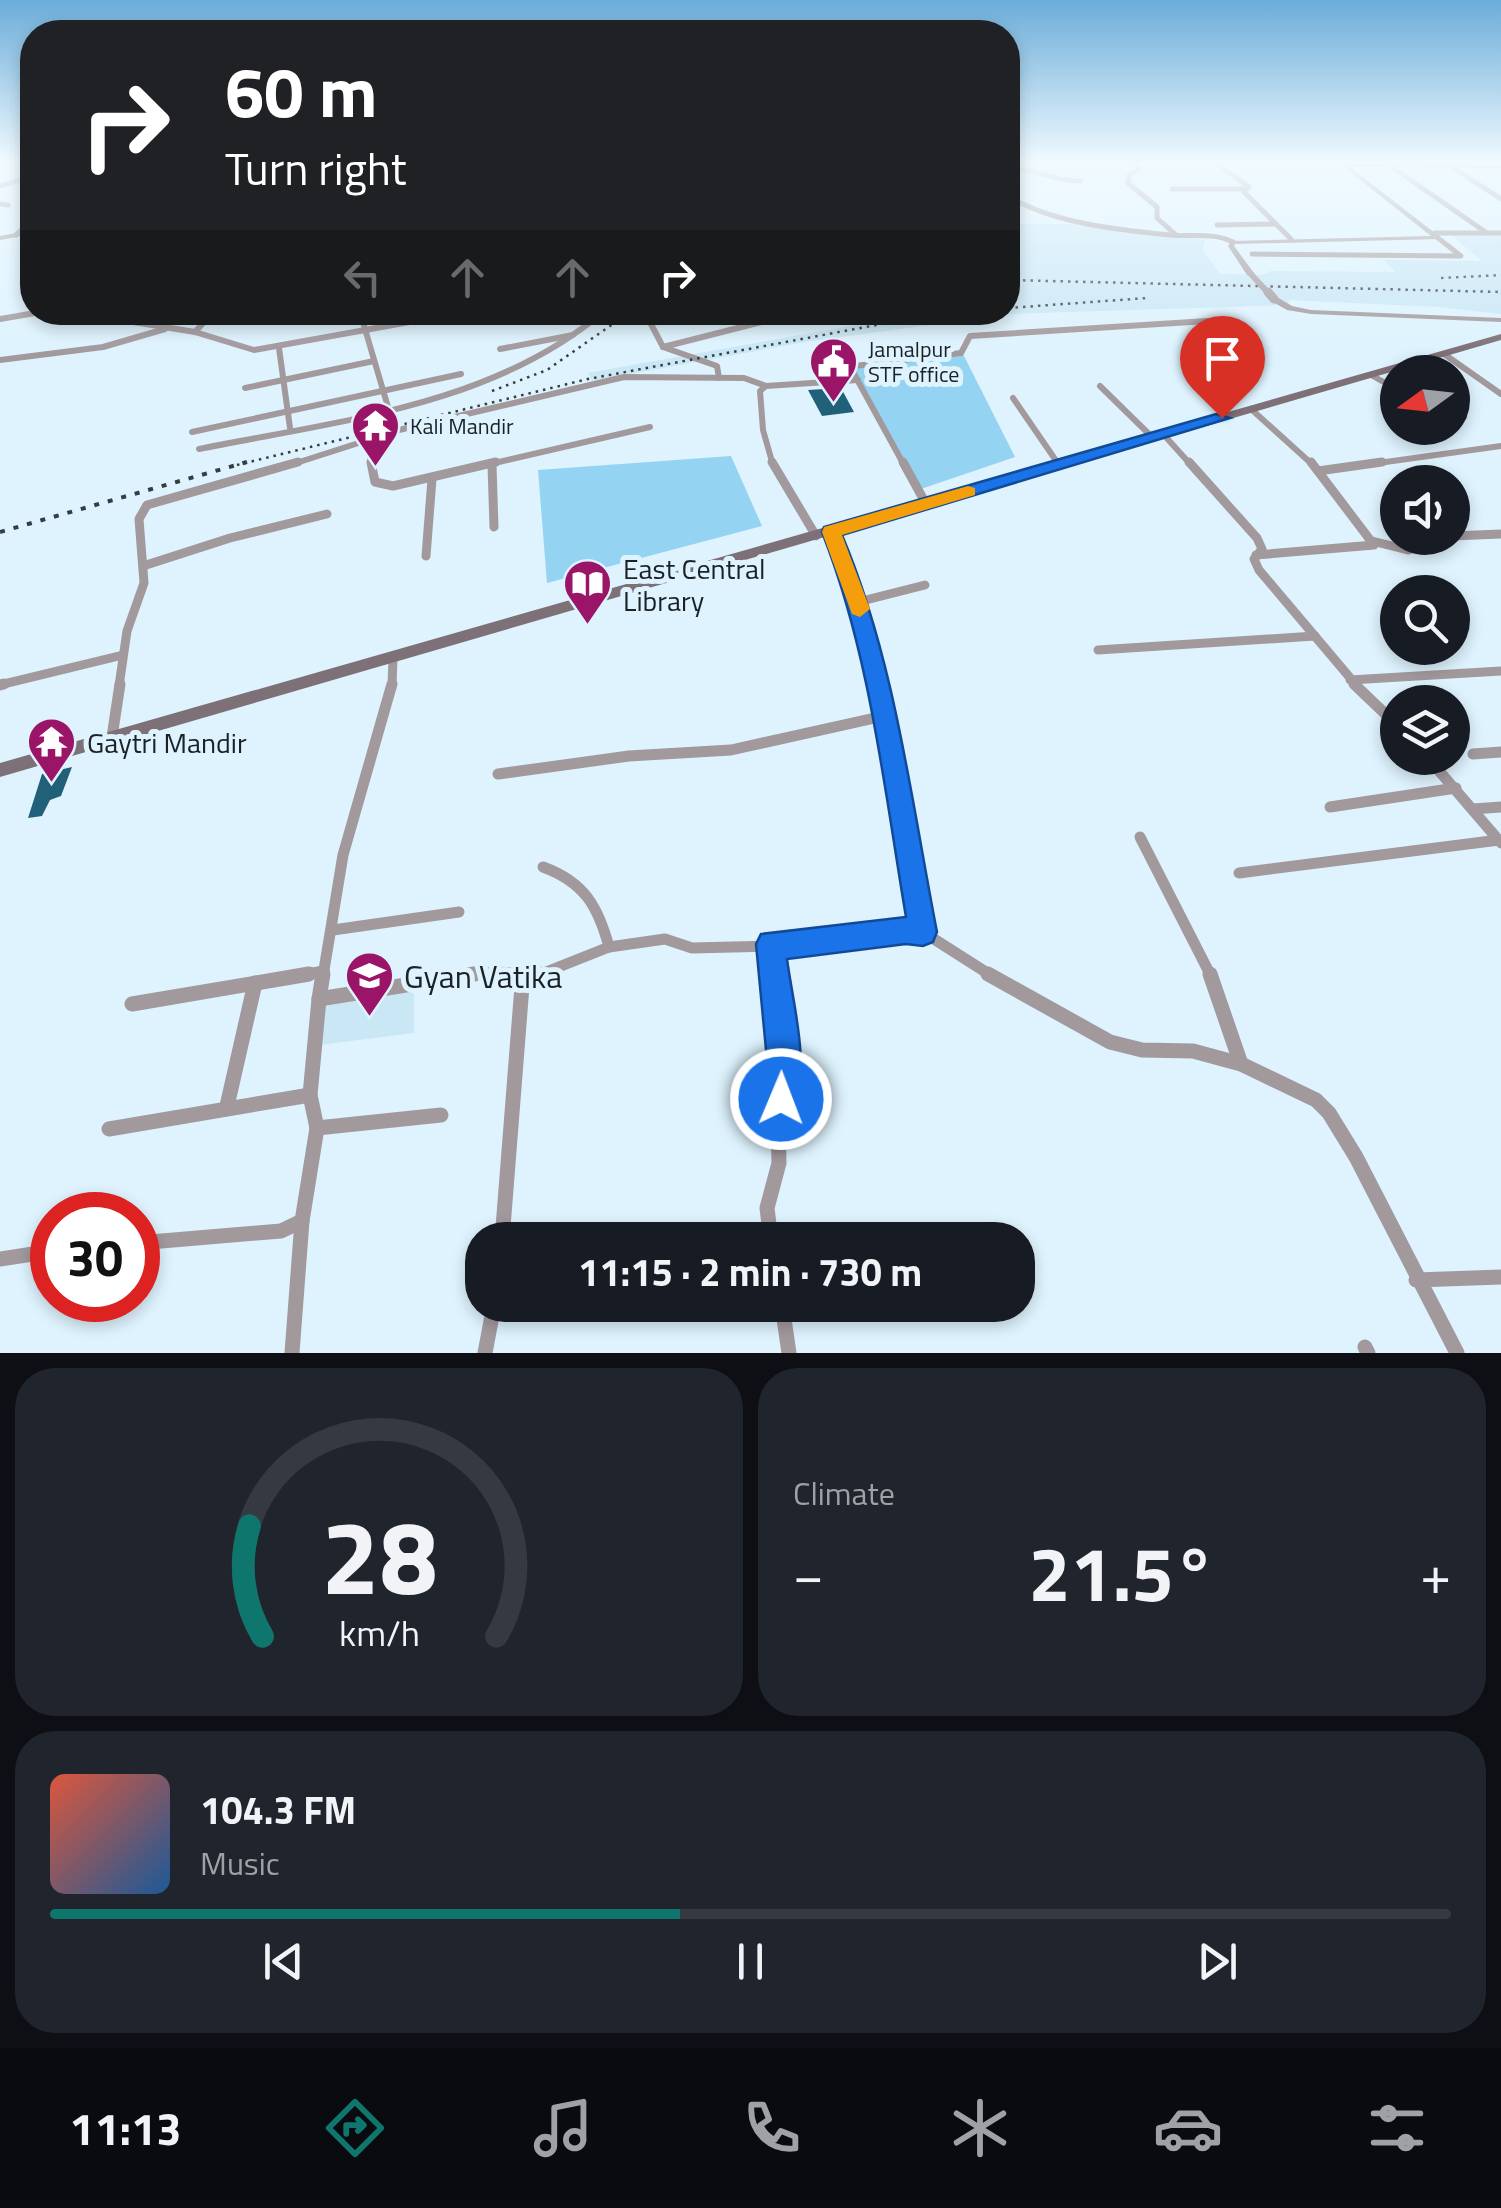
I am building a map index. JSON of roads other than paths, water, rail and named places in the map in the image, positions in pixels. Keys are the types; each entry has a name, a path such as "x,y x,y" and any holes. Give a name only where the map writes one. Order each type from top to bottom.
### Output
{"main road":[{"path":"0,770 831,532 922,497 1059,465 1501,338"}],"street":[{"path":"1133,227 1177,236 1218,236 1234,242 1501,233"},
{"path":"1168,227 1177,236"},
{"path":"1279,227 1292,239"},
{"path":"1252,254 1461,256 1426,227"},
{"path":"1478,227 1487,233"},
{"path":"16,235 20,231"},
{"path":"0,238 20,234"},
{"path":"1234,242 1231,246 1250,273 1274,299 1290,308 1501,320"},
{"path":"922,497 852,368 860,363 953,355 965,350 966,338 970,336 1223,320"},
{"path":"156,325 196,332 254,350 395,325"},
{"path":"196,332 202,325"},
{"path":"363,325 388,407"},
{"path":"199,449 388,407 511,374 589,325"},
{"path":"652,325 663,347 717,366 720,378"},
{"path":"663,347 741,325"},
{"path":"0,360 102,347 169,327"},
{"path":"500,348 579,334"},
{"path":"279,348 290,428"},
{"path":"1444,354 1501,394"},
{"path":"246,388 374,361"},
{"path":"192,432 461,374"},
{"path":"1370,375 1380,380"},
{"path":"112,737 132,610 144,582 140,519 146,505 399,430 624,377 744,378 766,386 858,380"},
{"path":"766,386 760,392 768,456 781,486 816,536"},
{"path":"1100,386 1159,436 1257,538 1262,549 1256,555"},
{"path":"1013,398 1059,465"},
{"path":"1252,409 1294,443 1374,545 1256,555"},
{"path":"367,442 378,484 393,486 650,426"},
{"path":"1318,470 1499,447"},
{"path":"492,465 494,527"},
{"path":"426,556 432,479"},
{"path":"143,566 260,529 327,514"},
{"path":"831,532 858,602 884,716 923,932"},
{"path":"1470,535 1501,534"},
{"path":"1372,541 1380,543"},
{"path":"1256,555 1259,570 1350,680 1380,709"},
{"path":"858,602 925,584"},
{"path":"1098,650 1315,636"},
{"path":"0,686 123,655"},
{"path":"292,1353 302,1221 316,1128 310,1095 324,971 344,855 385,722 393,658"},
{"path":"1350,680 1501,671"},
{"path":"498,774 629,756 731,750 884,716"},
{"path":"1473,754 1501,752"},
{"path":"1444,775 1500,842"},
{"path":"1330,807 1456,788"},
{"path":"1473,809 1501,807"},
{"path":"1140,837 1208,968 1241,1064"},
{"path":"1239,873 1500,842"},
{"path":"543,867 570,875 582,884 595,904 609,947"},
{"path":"333,930 459,912"},
{"path":"522,986 542,972 609,947 665,939 692,948 810,944 906,930 923,932 1030,1000 1110,1042 1142,1050 1194,1051 1241,1064 1302,1090 1329,1113 1356,1157 1416,1280 1457,1353"},
{"path":"769,1222 767,1208 779,1163 778,1124 784,1071 771,944"},
{"path":"132,1004 324,971"},
{"path":"320,999 483,972 521,976 503,1222"},
{"path":"227,1106 256,983"},
{"path":"110,1129 227,1106 310,1095"},
{"path":"316,1128 441,1115"},
{"path":"160,1241 280,1231 302,1221"},
{"path":"0,1259 30,1254"},
{"path":"1416,1280 1501,1277"},
{"path":"485,1353 491,1322"},
{"path":"785,1322 790,1353"}],"railway":[{"path":"1441,278 1501,275"},
{"path":"1020,280 1501,292"},
{"path":"1020,307 1147,298"},
{"path":"492,391 547,370 611,325"},
{"path":"237,465 588,379 877,325"},
{"path":"0,532 247,462"}],"place":[{"name":"Jamalpur STF office","path":"833,404"},
{"name":"Kali Mandir","path":"375,468"},
{"name":"East Central Library","path":"588,626"},
{"name":"Gaytri Mandir","path":"52,784"},
{"name":"Gyan Vatika","path":"369,1018"}]}
